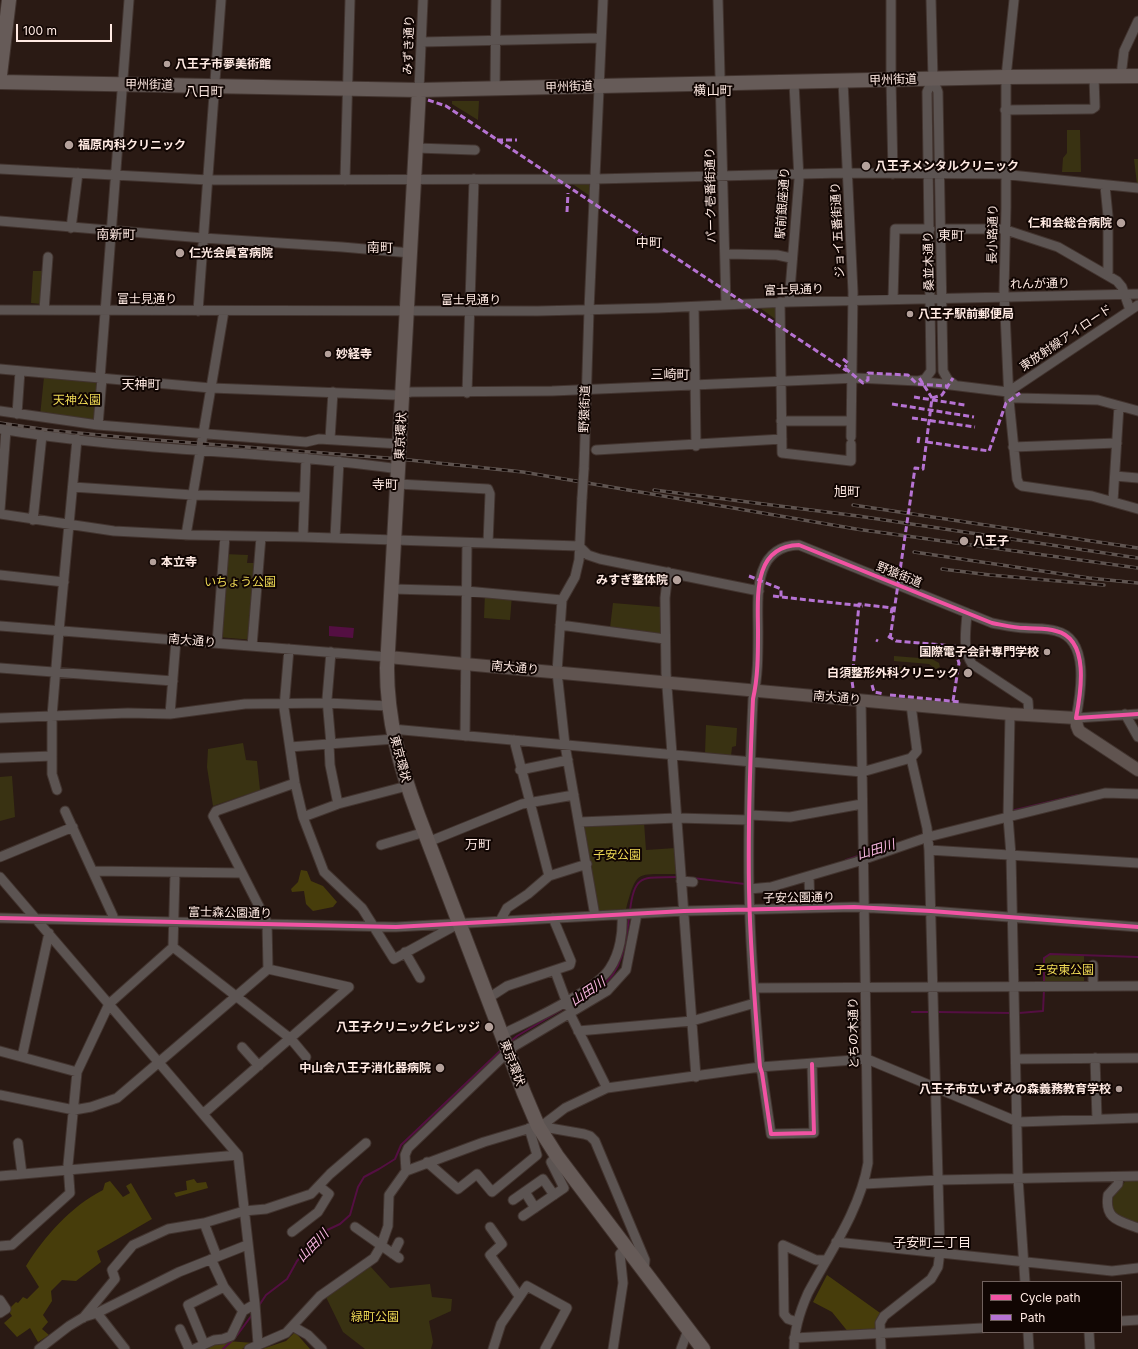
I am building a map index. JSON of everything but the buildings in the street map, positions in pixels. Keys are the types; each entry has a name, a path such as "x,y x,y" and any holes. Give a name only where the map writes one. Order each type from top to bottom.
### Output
{"highway":[{"path":"0,10 1,0"},
{"path":"0,75 9,0"},
{"name":"甲州街道","path":"0,82 346,89 599,91 721,84 1006,77 1138,76"},
{"name":"東京環状","path":"419,90 416,148 419,180 407,253 408,312 388,657 389,706 393,734 407,786 505,1044 534,1127 703,1349"}],"main road":[{"name":"南大通り","path":"388,657 1029,716"},
{"path":"1029,716 1076,718 1076,726 1079,731 1138,770"}],"street":[{"path":"98,425 105,311 129,0"},
{"path":"198,311 221,0"},
{"path":"345,180 346,89 350,0"},
{"name":"みずき通り","path":"419,90 423,0"},
{"path":"495,89 496,0"},
{"name":"野猿街道","path":"562,600 575,577 579,546 584,469 588,310 603,0"},
{"name":"パーク壱番街通り","path":"718,0 726,305"},
{"path":"891,0 893,174"},
{"name":"桑並木通り","path":"931,0 934,79 938,92 943,371 948,380 955,386"},
{"name":"長小路通り","path":"1014,0 1006,77 1006,230 1004,297 1008,392 1017,479 1022,486 1092,496 1113,501"},
{"path":"1122,76 1124,51 1138,21"},
{"path":"421,42 601,38"},
{"path":"1005,110 1092,109 1095,106 1094,77"},
{"name":"桑並木通り","path":"931,370 927,92 934,79"},
{"name":"ジョイ五番街通り","path":"782,440 782,453 851,461 852,300 843,81"},
{"name":"駅前銀座通り","path":"782,440 781,382 784,302 791,258 799,174 795,137 794,83"},
{"path":"416,148 475,150"},
{"path":"0,169 208,180 594,179 847,173 1006,175 1105,186 1138,188"},
{"path":"71,228 78,173"},
{"path":"467,393 474,180"},
{"path":"1105,186 1108,216 1108,275"},
{"path":"0,221 71,228 407,253"},
{"path":"893,299 895,229 930,229"},
{"path":"941,229 1006,230 1058,247 1121,284 1130,310"},
{"path":"724,254 777,255 791,258"},
{"path":"44,310 48,257"},
{"name":"れんが通り","path":"942,298 978,295 1004,297 1138,294"},
{"name":"富士見通り","path":"9,310 470,312 694,307 784,302 942,298"},
{"name":"東放射線アイロード","path":"1008,392 1138,304"},
{"path":"694,307 696,446"},
{"path":"186,535 224,311"},
{"path":"0,369 212,388 395,395 403,393 586,390 852,378 889,379 1008,392 1012,397 1017,398 1098,400 1138,411"},
{"path":"931,370 937,384"},
{"path":"918,381 925,379 931,370"},
{"path":"17,414 20,371"},
{"path":"330,439 333,392"},
{"path":"1119,406 1113,501 1138,509"},
{"path":"0,411 98,425 203,434 306,442 319,439 330,439 400,444"},
{"path":"782,421 851,421"},
{"path":"0,510 3,430 200,451 339,461 399,469"},
{"path":"33,520 42,435"},
{"path":"57,790 52,774 52,716 77,439"},
{"path":"596,450 696,446 782,440"},
{"path":"1013,447 1117,443"},
{"path":"303,537 306,458"},
{"path":"335,538 339,461"},
{"path":"1115,476 1138,478"},
{"path":"398,484 488,489 490,494 488,543"},
{"path":"73,487 193,495 304,497"},
{"path":"0,514 114,531 186,535 303,537 579,546 588,555 600,559 759,591"},
{"path":"217,643 225,536"},
{"path":"252,646 261,537"},
{"path":"464,736 467,543"},
{"name":"野猿街道","path":"812,1064 814,1133 771,1134 760,1067 754,1003 749,885 753,699 757,680 759,580 765,566 777,550 788,545 799,545 967,613 1003,625 1054,630 1067,636 1076,648 1080,662 1081,685 1076,718"},
{"path":"668,572 665,639 667,682 696,1076"},
{"path":"0,575 64,582"},
{"path":"392,589 466,591 562,600 557,672 565,745 580,822 595,916"},
{"path":"967,613 965,647 967,657 972,664 1028,701 1029,716"},
{"path":"560,625 665,639"},
{"name":"南大通り","path":"0,626 388,657"},
{"path":"170,714 176,640"},
{"path":"289,649 284,704 295,783 303,817 324,872 362,908 394,959 452,929 459,923"},
{"path":"331,652 327,703 330,765 338,804"},
{"path":"0,668 56,671 173,681"},
{"name":"とちの木通り","path":"794,1349 794,1338 797,1322 808,1292 836,1242 864,1184 868,1150 861,700"},
{"path":"0,718 128,713 170,714 245,704 327,703 389,706"},
{"path":"290,747 330,744 393,734 464,736 862,772 911,758 917,751 911,705"},
{"path":"1010,714 1008,814 1013,917 1018,1178 1025,1281"},
{"path":"1125,714 1138,737"},
{"path":"1076,718 1138,714"},
{"path":"514,740 520,770 549,876"},
{"path":"0,758 52,756"},
{"path":"882,1349 880,1323 884,1316 931,1279 938,1267 940,1252 929,850 928,834 911,758"},
{"path":"520,770 568,760"},
{"path":"0,1095 74,1110 91,1108 117,1098 268,969 268,924 213,816 216,811 295,783"},
{"path":"303,817 338,804 407,786"},
{"path":"749,885 771,887 809,876 928,834 1096,792 1105,794 1138,794"},
{"path":"381,845 426,837 529,803 574,795"},
{"path":"580,822 677,818 790,817 862,804"},
{"path":"65,811 113,920"},
{"path":"0,857 73,827"},
{"path":"929,850 1138,863"},
{"path":"500,921 507,908 528,894 549,876 587,864"},
{"path":"92,871 242,873"},
{"path":"0,1246 12,1244 70,1193 68,1170 77,1072 109,1004 173,947 175,873"},
{"path":"809,876 810,908"},
{"path":"0,877 204,1113 238,1155 247,1245 255,1304 258,1344"},
{"path":"681,878 693,882"},
{"name":"子安公園通り","path":"459,923 684,911 864,907 1138,927"},
{"path":"505,1044 535,1033 569,1008 598,981 610,968 630,915"},
{"path":"406,1171 405,1155 408,1148 505,1044 569,1008 607,991 626,970 630,915"},
{"name":"富士森公園通り","path":"0,918 374,927 459,923"},
{"path":"488,999 507,986 570,965 571,961 553,918"},
{"path":"22,1057 49,933"},
{"path":"173,947 235,997 291,1038 306,1057"},
{"path":"405,952 420,978"},
{"path":"1093,965 1094,986"},
{"path":"204,1113 349,987 268,969"},
{"path":"555,971 578,1031 607,1088"},
{"path":"754,988 1138,986"},
{"path":"578,1031 692,1021 754,1003"},
{"path":"242,1047 259,1066"},
{"path":"0,1050 77,1072"},
{"path":"1095,1058 1097,1119"},
{"path":"1016,1059 1138,1058"},
{"path":"249,1349 282,1335 294,1327 320,1296 366,1266 374,1258 381,1246 388,1226 389,1195 406,1171 427,1162 544,1124 565,1108 607,1088 760,1067 867,1059 1018,1122 1138,1118"},
{"path":"427,1162 458,1189 477,1174 492,1192 537,1155 534,1127"},
{"path":"534,1127 584,1134 595,1140 645,1260 644,1271"},
{"path":"18,1142 22,1174"},
{"path":"39,1349 83,1318 115,1279 112,1270 133,1245 168,1229 204,1223 244,1211 266,1209 311,1194 366,1143"},
{"path":"0,1176 238,1155"},
{"path":"523,1216 564,1188 550,1162 557,1156"},
{"path":"864,1184 939,1180 1138,1176"},
{"path":"1119,1177 1118,1184 1108,1195 1108,1211 1113,1218 1138,1228"},
{"path":"513,1200 543,1179 554,1195"},
{"path":"292,1232 318,1212 329,1194 319,1186"},
{"path":"525,1192 535,1208"},
{"path":"204,1223 224,1287 243,1311"},
{"path":"355,1228 396,1256 399,1242"},
{"path":"490,1228 502,1244 490,1255 519,1296"},
{"path":"836,1242 1112,1271 1138,1268"},
{"path":"83,1318 97,1313 179,1272 247,1245"},
{"path":"797,1322 788,1319 784,1314 783,1245 816,1260 826,1260"},
{"path":"613,1349 623,1282 620,1254 626,1247"},
{"path":"493,1349 501,1324 527,1286 568,1308 545,1349"},
{"path":"204,1344 188,1305 224,1287"},
{"path":"0,1300 6,1309 0,1313"},
{"path":"194,1349 204,1344 231,1336 243,1311 255,1304"},
{"path":"97,1313 125,1349"},
{"path":"1122,1321 1138,1320"},
{"path":"294,1327 308,1335 322,1349"},
{"path":"794,1338 982,1328"},
{"path":"180,1329 189,1349"},
{"path":"680,1349 688,1330"},
{"path":"1028,1333 1029,1349"},
{"path":"1089,1333 1090,1349"}],"green space":[{"path":"452,101 479,101 478,120 452,104"},
{"path":"1067,130 1080,130 1081,172 1062,172 1063,158 1067,153"},
{"path":"1134,159 1138,159 1138,184 1137,184"},
{"path":"571,183 589,184 590,196"},
{"path":"33,271 43,271 41,304 31,303"},
{"path":"777,307 778,321 760,308"},
{"name":"天神公園","path":"44,377 97,382 96,420 40,416"},
{"name":"いちょう公園","path":"224,554 248,555 247,563 259,563 253,640 218,637"},
{"path":"485,593 512,595 510,620 484,618"},
{"path":"613,603 661,607 662,636 610,628"},
{"path":"894,656 932,659 939,663 940,667 936,669 929,664 894,661"},
{"path":"892,666 933,672 892,669"},
{"path":"706,725 737,728 736,746 732,747 731,756 705,754"},
{"path":"243,743 246,760 257,761 260,790 213,806 207,767 208,749"},
{"path":"12,776 15,817 0,821 0,777"},
{"name":"子安公園","path":"644,822 646,850 676,848 678,874 654,874 641,876 636,880 633,886 626,909 600,911 597,907 583,825"},
{"name":"子安東公園","path":"1050,954 1084,955 1084,986 1044,986 1044,958"},
{"path":"1138,1180 1138,1223 1117,1216 1111,1210 1112,1196 1115,1191 1123,1185 1125,1181"},
{"name":"緑町公園","path":"370,1266 390,1288 430,1284 432,1297 452,1299 451,1311 429,1321 433,1342 431,1349 365,1349 343,1332 325,1295"}],"shaded area":[{"path":"329,626 354,628 353,638 329,636"},
{"path":"301,870 307,871 311,881 323,886 337,902 333,907 313,911 306,904 304,891 292,892 291,889 298,882"},
{"path":"194,1179 197,1183 206,1182 208,1188 176,1197 174,1193 187,1190 186,1181"},
{"path":"110,1181 123,1197 130,1193 126,1186 131,1183 152,1219 97,1251 101,1262 76,1281 62,1280 51,1291 52,1301 43,1315 48,1322 42,1329 49,1335 38,1342 30,1328 17,1337 4,1323 12,1316 8,1310 16,1302 18,1303 23,1297 27,1299 39,1287 26,1266 41,1244 59,1223 69,1213 103,1190 105,1183"},
{"path":"827,1275 883,1315 876,1332 849,1333 832,1312 813,1302"},
{"path":"295,1332 310,1349 262,1349 286,1341"},
{"path":"227,1341 254,1343 242,1349 202,1349 214,1343"}],"waterway":[{"name":"山田川","path":"1011,811 1078,795"},
{"name":"山田川","path":"867,853 895,844"},
{"name":"山田川","path":"846,860 861,855"},
{"name":"山田川","path":"630,911 634,889 638,883 649,878 678,877"},
{"name":"山田川","path":"692,878 745,884"},
{"name":"山田川","path":"571,1004 598,990 614,973 622,956 629,918"},
{"path":"1044,984 1044,958 1050,954 1138,957"},
{"path":"1019,1013 1043,1011 1044,990"},
{"name":"山田川","path":"510,1042 517,1036 566,1007"},
{"path":"912,1012 928,1012"},
{"path":"938,1012 1011,1013"},
{"name":"山田川","path":"258,1307 266,1295 287,1279 297,1261 323,1232 340,1224 350,1215 358,1187 364,1177 395,1159 401,1145 501,1050"},
{"name":"山田川","path":"223,1349 235,1338 252,1315"}],"railway":[{"path":"0,423 48,430 130,438 400,459 523,472 856,529 1138,568"},
{"path":"654,490 858,516 1138,558"},
{"path":"853,505 1138,548"},
{"path":"914,552 1089,578 1138,583"},
{"path":"942,569 990,575 1104,585"}],"marked path":[{"path":"428,100 446,106 847,371"},
{"path":"497,140 517,140"},
{"path":"567,212 568,193"},
{"path":"843,359 848,363 845,367"},
{"path":"845,368 863,383 868,380 868,373 908,375 917,384 947,386"},
{"path":"890,639 915,468 923,469 932,398 918,376"},
{"path":"932,398 942,395 953,378"},
{"path":"927,442 989,451 1006,403 1020,393"},
{"path":"914,397 965,405"},
{"path":"892,404 974,417"},
{"path":"912,418 975,427"},
{"path":"918,443 919,437"},
{"path":"749,576 781,589 781,597"},
{"path":"773,596 863,606"},
{"path":"853,688 852,681 859,604 892,608 891,615"},
{"path":"888,636 896,641 965,647"},
{"path":"953,701 959,663 954,647"},
{"path":"872,685 874,692 884,694"},
{"path":"890,695 961,702"}],"cycle path":[{"path":"812,1064 814,1133 771,1134 760,1067 752,955 749,888 749,841 750,770 753,699 758,658 759,590 765,564 773,554 784,548 799,545 992,623 1017,628 1056,631 1067,636 1074,644 1079,655 1081,681 1076,718 1138,714"},
{"path":"0,918 396,927 684,911 854,907 931,911 1138,927"}],"place":[{"name":"八王子市夢美術館","path":"167,64"},
{"name":"福原内科クリニック","path":"69,145"},
{"name":"八王子メンタルクリニック","path":"866,166"},
{"name":"仁和会総合病院","path":"1121,223"},
{"name":"仁光会眞宮病院","path":"180,253"},
{"name":"八王子駅前郵便局","path":"910,314"},
{"name":"妙経寺","path":"328,354"},
{"name":"八王子","path":"964,541"},
{"name":"本立寺","path":"153,562"},
{"name":"みすぎ整体院","path":"677,580"},
{"name":"国際電子会計専門学校","path":"1047,652"},
{"name":"白須整形外科クリニック","path":"968,673"},
{"name":"八王子クリニックビレッジ","path":"489,1027"},
{"name":"中山会八王子消化器病院","path":"440,1068"},
{"name":"八王子市立いずみの森義務教育学校","path":"1119,1089"}],"district":[{"name":"横山町","path":"713,91"},
{"name":"八日町","path":"204,92"},
{"name":"南新町","path":"116,235"},
{"name":"東町","path":"951,236"},
{"name":"中町","path":"649,243"},
{"name":"南町","path":"380,248"},
{"name":"三崎町","path":"670,375"},
{"name":"天神町","path":"141,385"},
{"name":"寺町","path":"385,485"},
{"name":"旭町","path":"847,492"},
{"name":"万町","path":"478,845"},
{"name":"子安町三丁目","path":"932,1243"}]}
